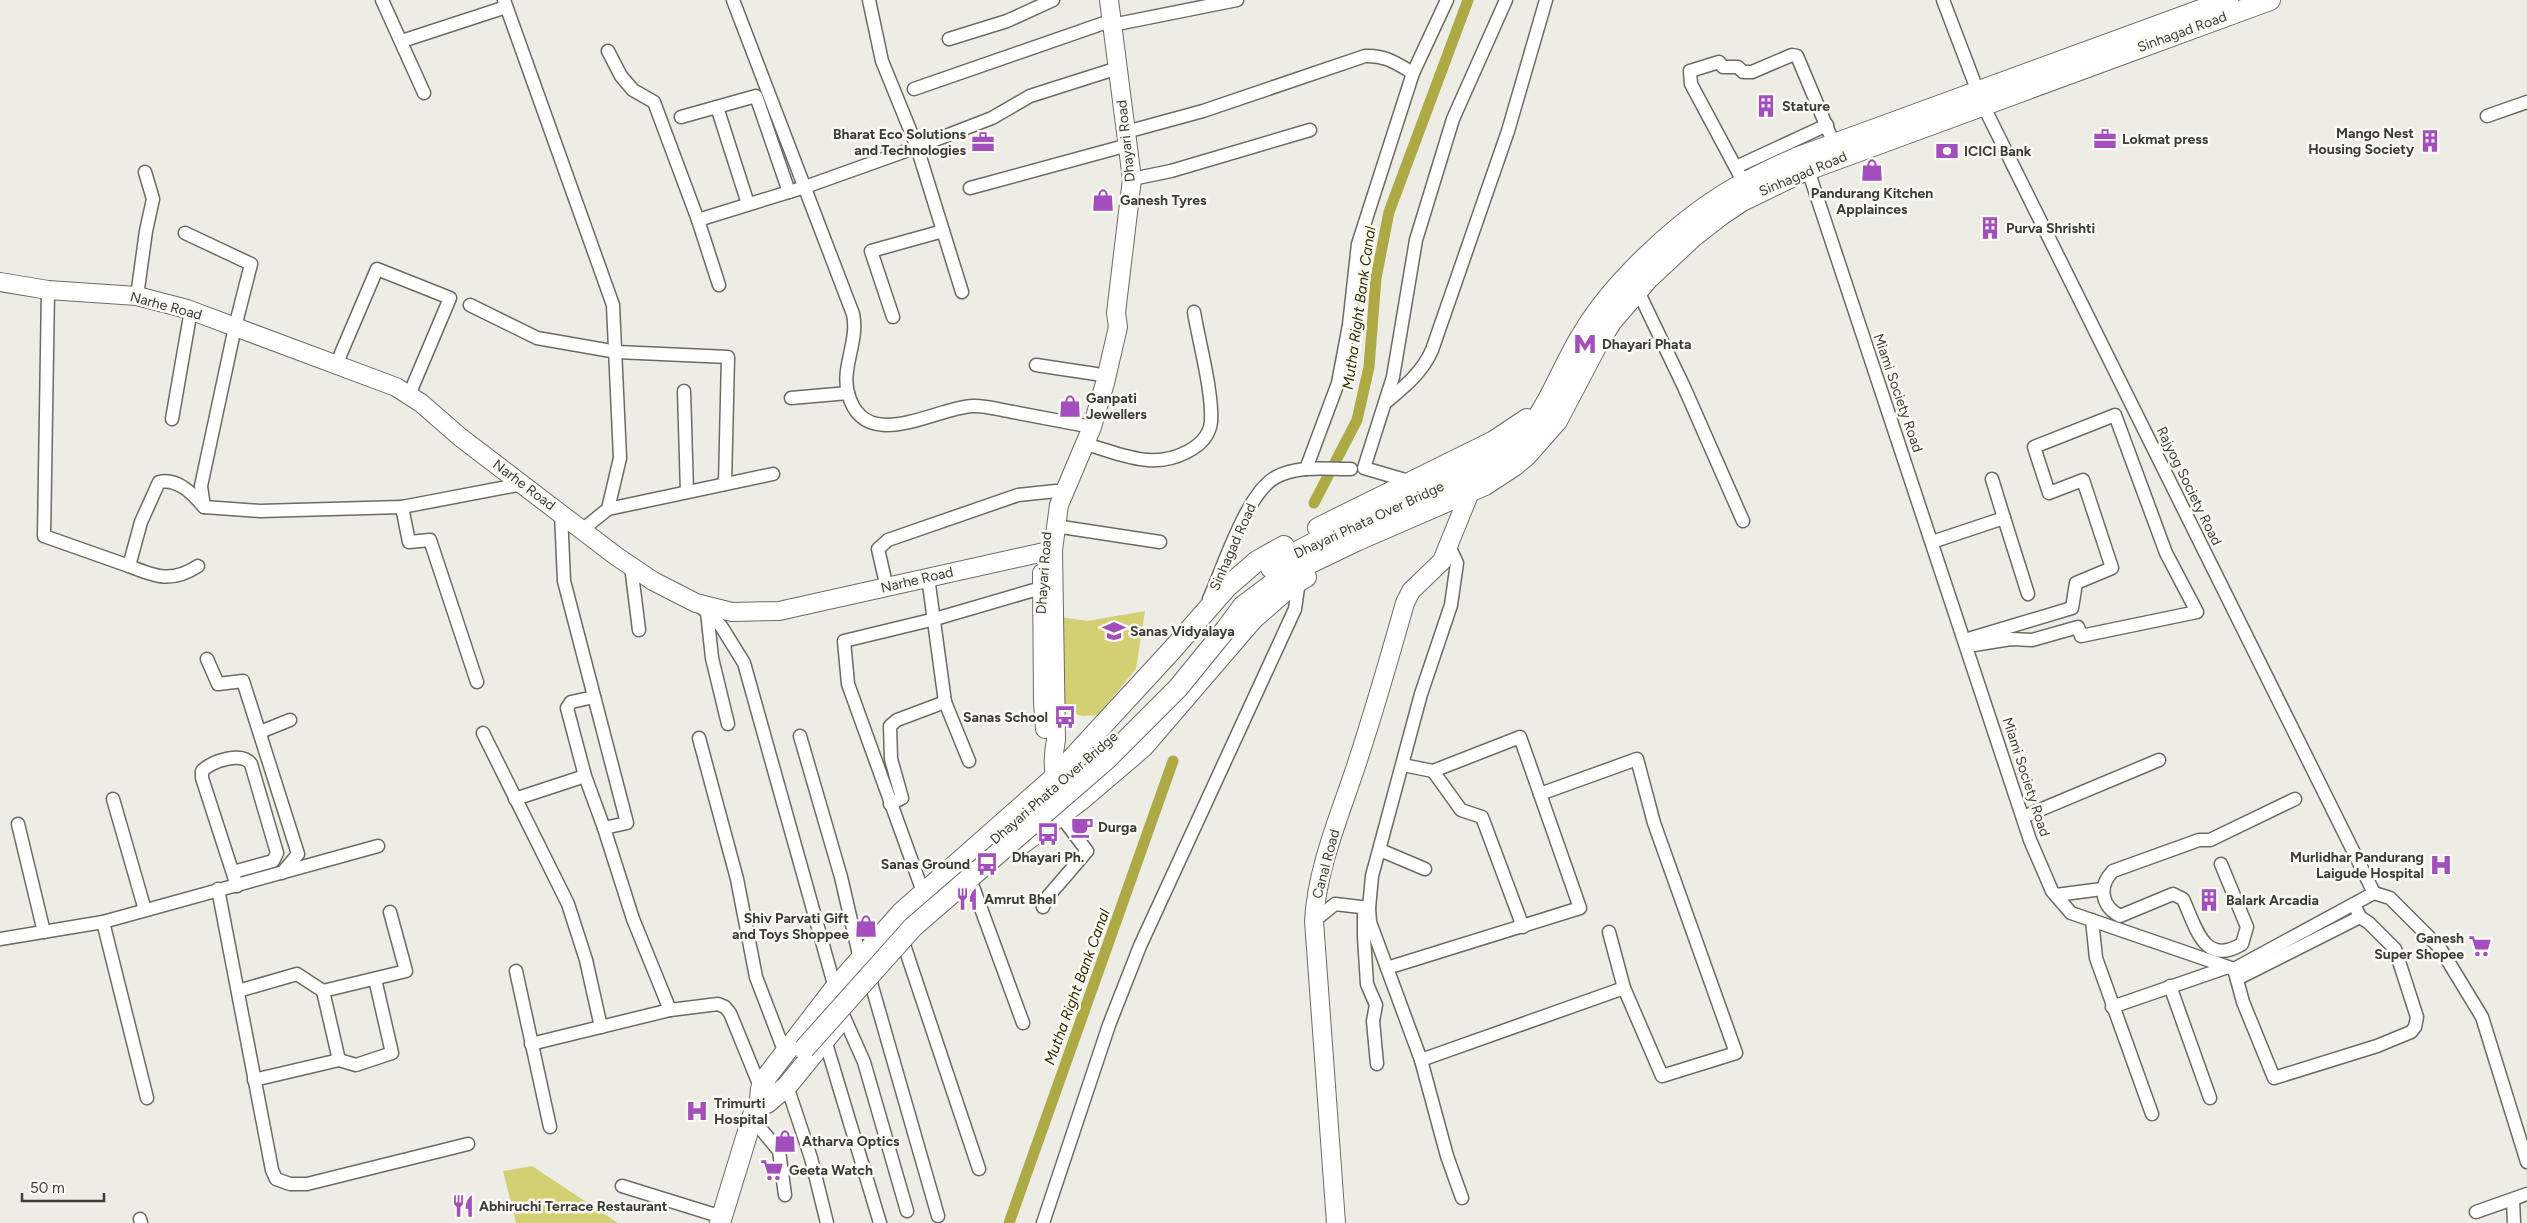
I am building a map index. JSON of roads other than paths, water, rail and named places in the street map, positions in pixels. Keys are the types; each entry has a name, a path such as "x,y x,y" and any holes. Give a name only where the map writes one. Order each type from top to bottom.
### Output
{"main road":[{"name":"Sinhagad Road","path":"2157,34 2228,0"},
{"name":"Sinhagad Road","path":"1548,400 1582,334 1611,294 1653,251 1740,175 1980,98 2157,34 2270,0"},
{"name":"Sinhagad Road","path":"1446,501 1470,492 1501,476 1527,455 1557,420 1598,343 1612,321 1638,291 1694,236 1721,215 1756,194 1808,170 1980,98"},
{"path":"796,1048 835,988 923,892 1054,777 1171,651 1216,620 1257,561 1304,534 1494,441 1525,421 1548,400"},
{"name":"Dhayari Phata Over Bridge","path":"762,1097 796,1048 913,927 1106,760 1178,688 1216,620 1251,584 1299,552 1488,466 1513,447 1541,412 1548,400"},
{"path":"725,1221 762,1097 787,1086 904,945 939,911 1143,747 1253,619 1299,581 1428,520 1446,501"},
{"name":"Dhayari Phata Over Bridge","path":"1216,620 1243,606 1283,576 1446,501"},
{"path":"725,1221 761,1129 762,1097"}],"street":[{"path":"382,0 424,93"},
{"path":"733,0 855,324 856,334 847,374 848,393 861,416 873,422 893,425 910,423 972,406 1087,426"},
{"path":"869,0 882,61 917,147 962,292"},
{"path":"949,39 1007,21 1053,0"},
{"name":"Dhayari Road","path":"1064,812 1054,777 1053,753 1056,740 1048,551 1050,511 1056,491 1087,426 1118,327 1116,313 1132,179 1109,0"},
{"path":"914,89 1107,22 1112,25 1237,0"},
{"path":"1306,469 1338,383 1350,325 1358,244 1413,73 1447,0"},
{"path":"1358,468 1385,403 1393,376 1416,240 1453,119 1506,0"},
{"path":"1385,403 1416,376 1426,364 1432,350 1508,131 1546,0"},
{"name":"Rajyog Society Road","path":"1943,0 1980,98 2374,893"},
{"path":"402,41 505,3 613,305 617,352 620,458 608,508"},
{"path":"608,51 621,76 633,90 654,102 698,220 719,285"},
{"path":"1827,125 1740,175 1690,84 1690,72 1719,62 1723,67 1738,68 1743,72 1752,72 1792,55 1797,56 1827,125 1834,144"},
{"path":"970,188 1127,139 1364,56 1389,58 1413,73"},
{"path":"698,220 805,187 917,147 992,118 1030,96 1118,68"},
{"path":"681,118 756,96 789,192"},
{"path":"2487,116 2527,102"},
{"path":"717,107 748,204"},
{"path":"1132,179 1171,171 1310,130"},
{"name":"Miami Society Road","path":"1808,170 2030,840 2056,895 2070,913 2233,971"},
{"path":"137,296 146,231 154,198 145,172"},
{"path":"893,317 871,251 943,231"},
{"path":"185,232 251,264 235,327 201,486 204,507"},
{"path":"336,365 377,269 450,298 409,396"},
{"name":"Narhe Road","path":"0,282 48,290 137,296 191,310 396,387 631,566 701,608 732,612 780,611 1048,551"},
{"path":"48,290 44,536 149,574 166,577 183,576 198,566"},
{"path":"1638,291 1688,394 1743,521"},
{"path":"470,306 537,338 617,352 728,357 725,484"},
{"path":"172,419 191,310"},
{"path":"1085,444 1146,460 1164,461 1178,457 1190,450 1207,433 1211,423 1210,402 1194,312"},
{"name":"Dhayari Road","path":"1053,753 1047,744 1043,702 1041,588 1059,504 1085,444 1096,374 1107,325 1116,313"},
{"path":"1036,365 1096,374"},
{"path":"684,391 687,492"},
{"path":"791,398 848,393"},
{"path":"2114,415 2166,553 2197,612 2081,636 2078,627 2029,640 2011,639 1966,643 2072,608 2076,583 2112,568 2083,480 2049,493 2034,447 2114,415"},
{"name":"Sinhagad Road","path":"1216,620 1251,503 1264,486 1276,477 1306,469 1358,468 1412,482"},
{"path":"582,530 608,508 773,474"},
{"path":"1992,479 2028,594"},
{"path":"129,566 141,522 159,482 164,481 187,488 204,507 260,511 402,507 523,484"},
{"path":"887,588 878,549 888,540 1018,495 1056,491"},
{"name":"Canal Road","path":"1336,1223 1314,921 1319,881 1405,603 1411,591 1442,561 1470,492"},
{"path":"402,507 409,542 430,540 477,682"},
{"path":"561,514 564,582 627,823 604,828"},
{"path":"1932,542 2004,518"},
{"path":"1055,526 1160,542"},
{"path":"1452,539 1457,563 1451,605 1421,694 1372,876 1369,908 1370,922 1421,1060 1447,1156 1462,1198"},
{"path":"631,566 639,630"},
{"path":"928,577 945,702 969,761"},
{"path":"1043,1223 1106,1034 1140,946 1295,609 1299,581"},
{"path":"939,911 923,892 890,804 848,684 844,641 935,619 1041,588"},
{"path":"701,608 728,724"},
{"path":"701,608 721,626 744,663 835,988"},
{"path":"2022,623 2029,640"},
{"path":"208,659 218,684 243,681 298,854 282,874"},
{"path":"594,697 571,702 567,708 585,776 633,918 670,1010"},
{"path":"890,804 902,798 891,760 890,726 897,720 945,702"},
{"path":"260,732 290,720"},
{"path":"482,734 568,904 586,960 601,1027"},
{"path":"800,736 841,877 860,959"},
{"path":"1387,968 1580,908 1520,737 1434,771 1403,765"},
{"path":"699,738 737,879 756,977 796,1048"},
{"path":"232,872 273,861 277,853 251,764 248,759 241,757 214,763 202,771 202,778 232,872 237,886"},
{"path":"1540,794 1637,759 1657,832 1736,1053 1662,1076 1624,988 1608,932"},
{"path":"2023,817 2159,760"},
{"path":"1434,771 1461,810 1482,817 1523,926"},
{"path":"515,799 585,776"},
{"path":"113,799 145,910"},
{"path":"2221,864 2247,927 2242,944 2224,952 2214,951 2204,944 2183,899 2178,895 2173,894 2120,916 2115,913 2106,900 2102,890 2105,878 2113,871 2198,840 2210,840 2295,799"},
{"path":"1043,907 1045,900 1087,850 1064,812"},
{"path":"18,824 44,932"},
{"path":"0,939 103,922 378,846"},
{"path":"1380,850 1425,869"},
{"path":"972,884 1023,1023"},
{"path":"218,890 272,1170 276,1179 290,1184 307,1184 468,1144"},
{"path":"2056,895 2102,890"},
{"path":"2291,945 2374,893 2390,898 2440,948 2482,1017 2527,1162"},
{"path":"1314,921 1335,904 1369,908"},
{"path":"2233,971 2243,1002 2274,1078 2377,1046 2411,1032 2415,1027 2417,1017 2395,949 2370,923 2360,917 2354,904"},
{"path":"1369,908 1364,914 1364,937 1367,984 1375,999 1373,1020 1377,1064"},
{"path":"323,991 406,972 390,912"},
{"path":"2112,1007 2170,986 2233,971 2360,917"},
{"path":"2092,920 2096,958 2152,1114"},
{"path":"103,922 147,1098"},
{"path":"904,945 978,1169"},
{"path":"516,971 550,1127"},
{"path":"238,991 298,974 323,991 339,1060"},
{"path":"254,1080 339,1060 356,1065 392,1053 375,979"},
{"path":"871,984 938,1216"},
{"path":"2170,986 2210,1098"},
{"path":"1421,1060 1624,988"},
{"path":"531,1044 670,1010 718,1004 725,1007 730,1013 762,1097"},
{"path":"844,1017 864,1062 907,1211"},
{"path":"825,1040 880,1223"},
{"path":"787,1086 802,1126 827,1223"},
{"path":"761,1129 779,1152 785,1195"},
{"path":"622,1186 725,1221"},
{"path":"2476,1212 2527,1194"},
{"path":"2514,1200 2514,1223"}],"waterway":[{"name":"Mutha Right Bank Canal","path":"1314,503 1357,420 1369,367 1376,278 1389,212 1468,0"},
{"name":"Mutha Right Bank Canal","path":"1009,1223 1173,761"}],"place":[{"name":"Stature","path":"1766,106"},
{"name":"Lokmat press","path":"2105,139"},
{"name":"Mango Nest Housing Society","path":"2430,141"},
{"name":"Bharat Eco Solutions and Technologies","path":"983,142"},
{"name":"ICICI Bank","path":"1947,151"},
{"name":"Pandurang Kitchen Applainces","path":"1872,170"},
{"name":"Ganesh Tyres","path":"1103,200"},
{"name":"Purva Shrishti","path":"1990,228"},
{"name":"Dhayari Phata","path":"1585,344"},
{"name":"Ganpati Jewellers","path":"1070,406"},
{"name":"Sanas Vidyalaya","path":"1114,631"},
{"name":"Sanas School","path":"1065,717"},
{"name":"Durga","path":"1082,827"},
{"name":"Dhayari Ph.","path":"1048,834"},
{"name":"Sanas Ground","path":"987,864"},
{"name":"Murlidhar Pandurang Laigude Hospital","path":"2441,865"},
{"name":"Amrut Bhel","path":"967,899"},
{"name":"Balark Arcadia","path":"2209,900"},
{"name":"Shiv Parvati Gift and Toys Shoppee","path":"866,926"},
{"name":"Ganesh Super Shopee","path":"2480,946"},
{"name":"Trimurti Hospital","path":"697,1111"},
{"name":"Atharva Optics","path":"785,1141"},
{"name":"Geeta Watch","path":"772,1170"},
{"name":"Abhiruchi Terrace Restaurant","path":"463,1206"}]}
